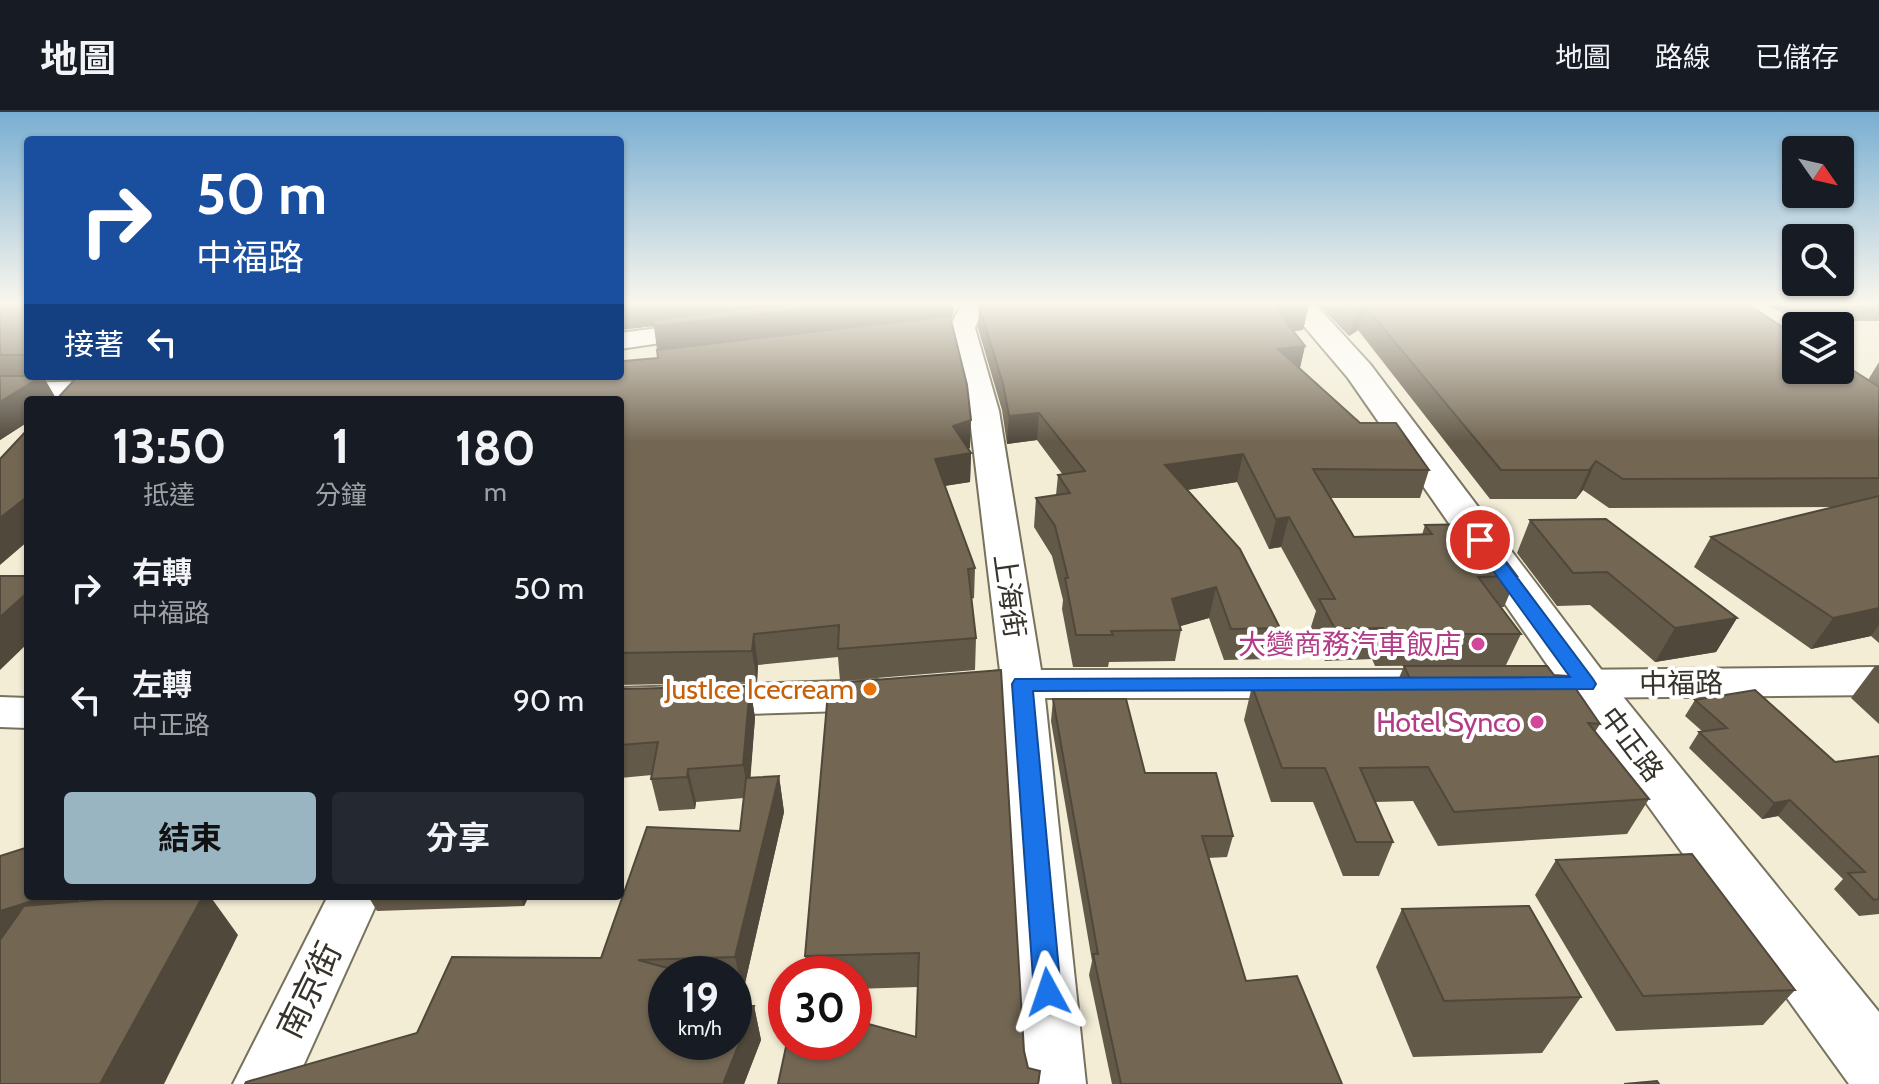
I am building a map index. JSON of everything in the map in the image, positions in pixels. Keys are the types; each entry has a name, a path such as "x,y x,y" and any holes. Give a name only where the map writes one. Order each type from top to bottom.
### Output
{"main road":[{"name":"中正路","path":"1341,350 1359,371 1586,684 1879,1067"}],"street":[{"name":"上海街","path":"964,350 984,411 1022,684 1055,1084"},
{"path":"0,391 137,386"},
{"name":"中福路","path":"624,703 836,699 1022,684 1879,681"},
{"path":"0,712 24,713"},
{"name":"南京街","path":"264,1084 352,900"}],"building":[{"path":"0,350 24,350 24,355 0,355"},
{"path":"657,350 958,350 971,420 953,426 971,453 935,459 975,568 968,569 976,638 838,649 839,625 754,634 752,651 624,653 624,396 60,396 74,380 624,380 624,361 658,358"},
{"path":"993,350 1280,350 1360,423 1396,423 1429,470 1313,469 1354,537 1432,534 1425,525 1478,524 1517,576 1478,577 1521,634 1386,634 1383,628 1335,629 1319,599 1335,599 1289,517 1276,519 1243,454 1165,465 1240,549 1280,628 1231,629 1216,587 1172,599 1181,630 1076,635 1065,578 1068,578 1055,526 1036,498 1070,493 1058,475 1085,471 1039,413 1009,416"},
{"path":"1402,350 1782,350 1782,384 1854,384 1854,371 1879,387 1879,478 1623,479 1596,461 1589,470 1501,470"},
{"path":"0,376 24,376 24,380 36,380 0,402"},
{"path":"24,433 24,499 0,518 0,459"},
{"path":"1879,496 1879,608 1833,618 1711,537"},
{"path":"1606,519 1737,618 1675,628 1607,572 1573,573 1530,520"},
{"path":"0,576 24,576 24,596 0,617"},
{"path":"1404,666 1547,666 1554,675 1567,676 1600,724 1588,723 1649,799 1454,812 1428,767 1360,768 1393,842 1356,842 1325,768 1282,768 1252,686 1413,685"},
{"path":"1001,670 1024,1051 1028,1068 1040,1071 1038,1084 778,1084 783,1060 872,1060 872,1025 916,1037 919,953 805,956 828,692 835,692 836,683"},
{"path":"750,686 743,765 688,769 687,777 651,779 658,742 624,745 624,689"},
{"path":"1755,690 1835,762 1879,756 1879,899 1874,900 1848,873 1865,872 1790,800 1774,803 1699,732 1727,728 1695,700"},
{"path":"1053,699 1126,699 1145,773 1216,773 1233,836 1202,836 1246,981 1297,976 1342,1084 1121,1084 1093,954 1098,954"},
{"path":"779,776 735,956 648,956 648,960 638,960 648,963 648,1060 733,1060 723,1084 245,1084 417,1033 452,957 601,958 621,900 624,900 647,827 740,831 746,778"},
{"path":"24,848 24,900 35,900 0,911 0,856"},
{"path":"1692,854 1795,990 1643,996 1556,860"},
{"path":"94,900 201,900 100,1084 0,1084 0,940 24,906"},
{"path":"1529,906 1581,997 1444,1001 1402,909"},
{"path":"1657,1081 1659,1084 1624,1084"}],"place":[{"name":"大變商務汽車飯店","path":"1478,644"},
{"name":"JustIce Icecream","path":"870,689"},
{"name":"Hotel Synco","path":"1537,722"}],"route":[{"path":"1048,992 1022,684 1586,684 1480,540"}]}
